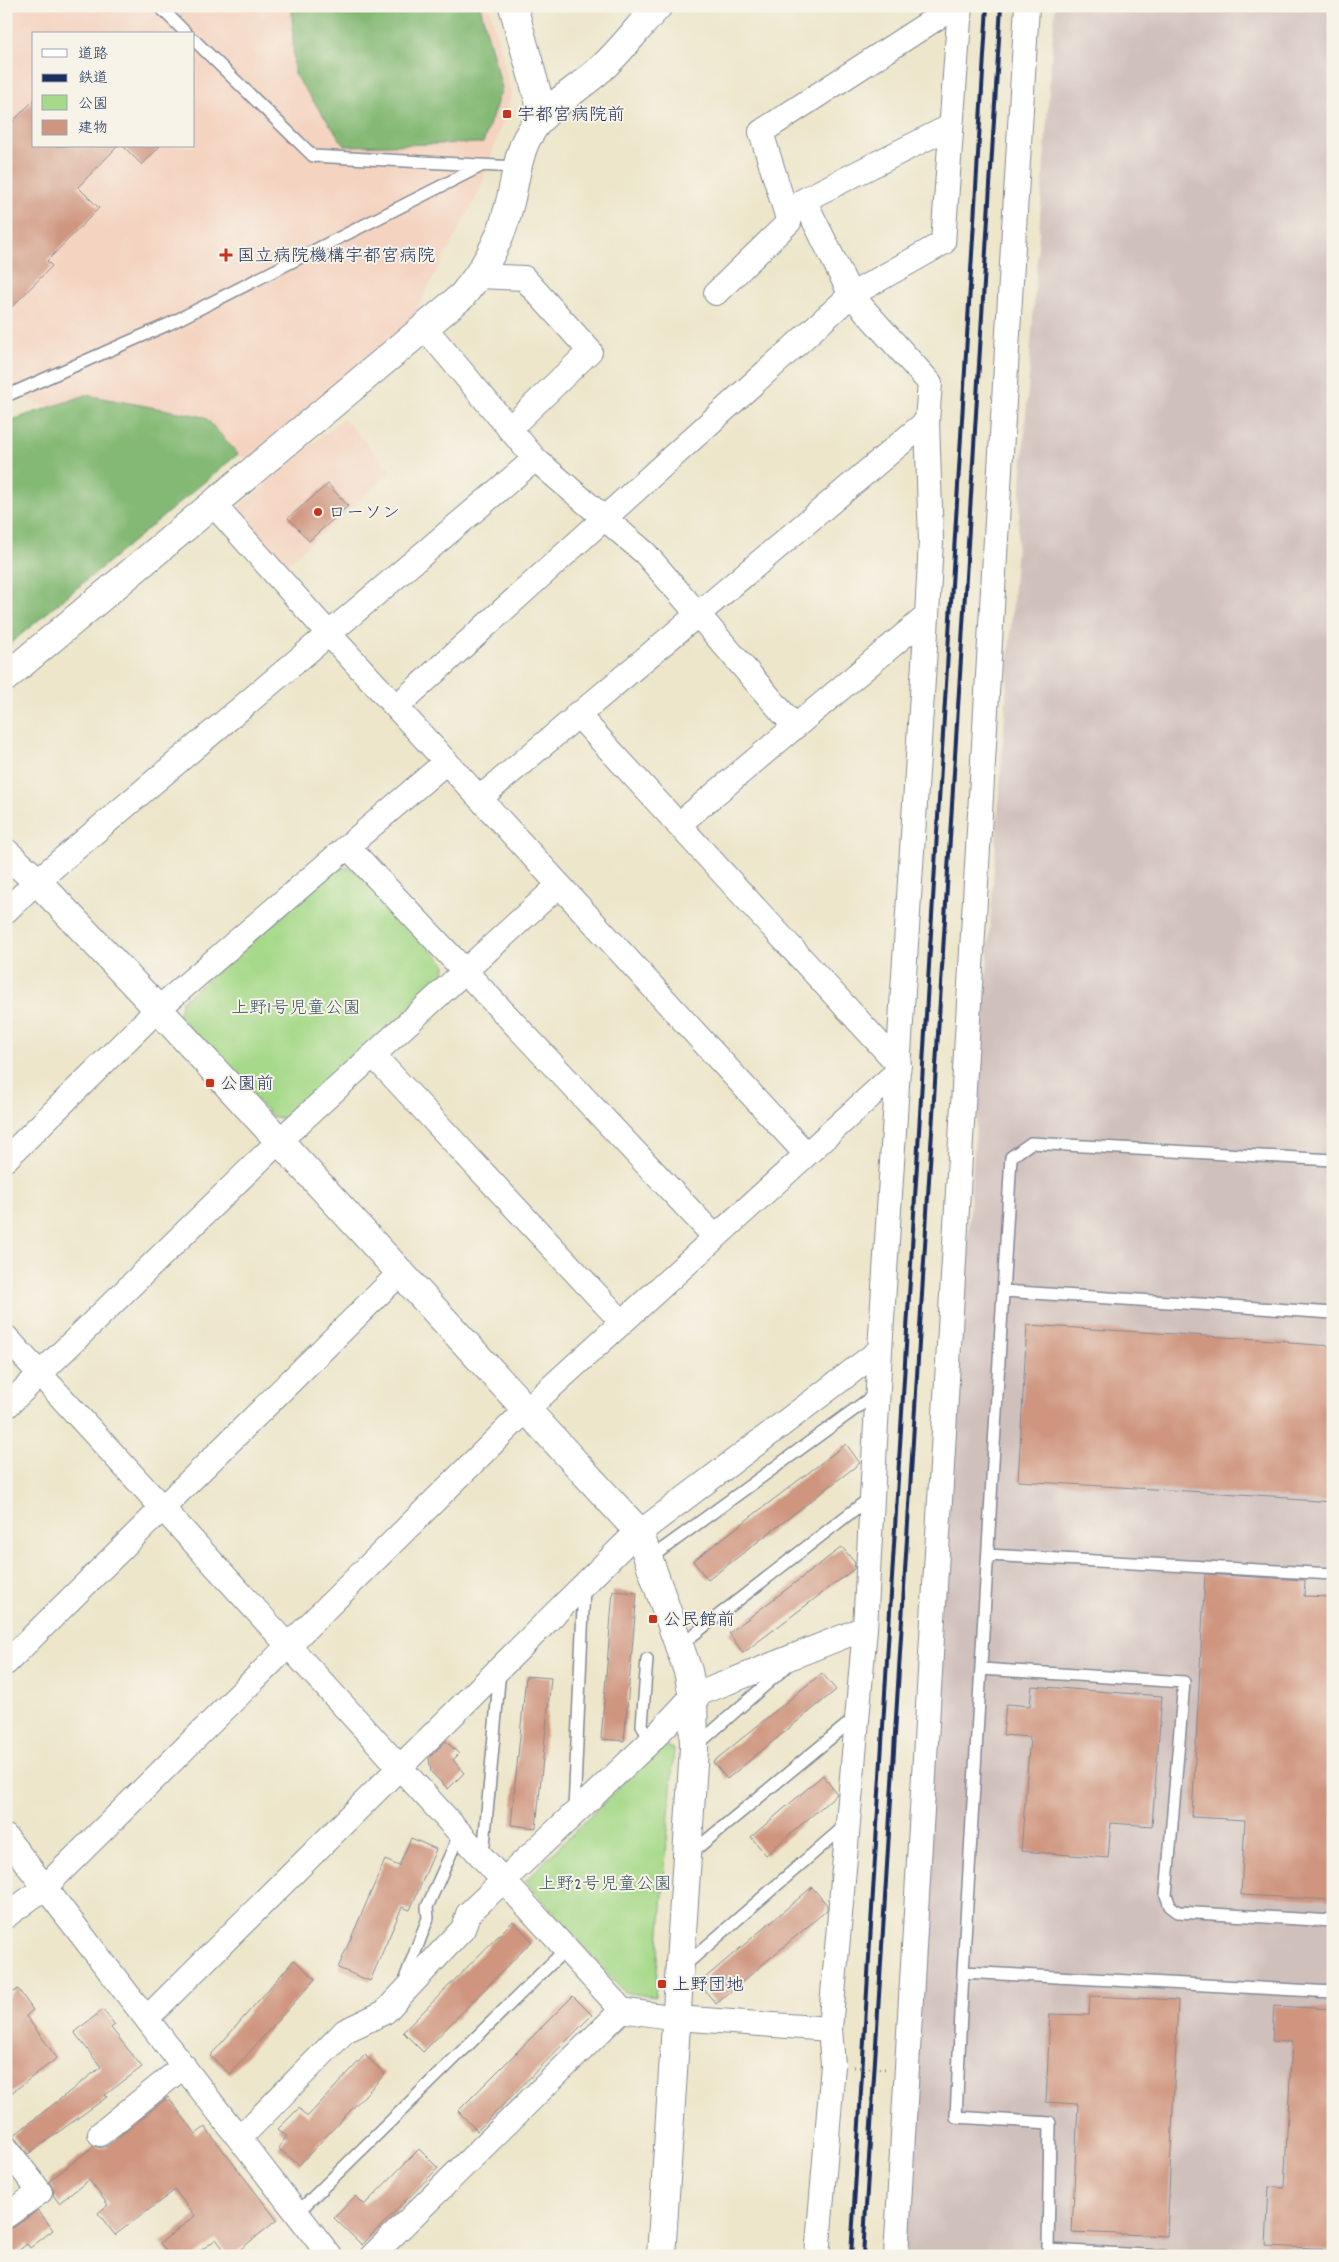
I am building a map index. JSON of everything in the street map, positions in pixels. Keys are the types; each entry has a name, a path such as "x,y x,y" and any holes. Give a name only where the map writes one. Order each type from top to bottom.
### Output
{"street":[{"path":"513,6 543,114"},
{"path":"6,677 462,296 479,276 497,242 509,208 526,140 543,114 605,66 658,6"},
{"path":"716,293 789,222 761,132 955,6"},
{"path":"396,707 850,295 943,243 960,6"},
{"path":"896,2256 1027,6"},
{"path":"818,2256 833,2065 830,2029 866,1628 880,1350 927,616 931,541 927,421 930,383 850,295 804,200 951,126"},
{"path":"479,276 524,278 590,350 509,429"},
{"path":"425,328 535,459 645,553 795,727"},
{"path":"480,798 927,421"},
{"path":"6,911 37,881 535,459"},
{"path":"213,504 329,634 806,1154"},
{"path":"678,825 927,616"},
{"path":"578,714 899,1065"},
{"path":"6,1159 158,1010 446,762"},
{"path":"348,847 715,1237"},
{"path":"6,853 37,881 158,1010 639,1532 688,1671 693,1696 694,1748 661,2256"},
{"path":"6,1408 278,1142 559,885"},
{"path":"374,1055 622,1322"},
{"path":"6,1916 44,1888 526,1410 898,1071 899,1065"},
{"path":"6,1663 400,1273"},
{"path":"6,1337 161,1510 290,1646 622,2010 677,2018 830,2029"},
{"path":"147,2018 639,1532 880,1350"},
{"path":"240,2138 345,2031 385,2012 463,1929 468,1914 650,1742 693,1696 866,1628"},
{"path":"6,1837 330,2256"},
{"path":"372,2256 622,2010"},
{"path":"100,2134 184,2066"},
{"path":"6,2148 40,2192 6,2216"}],"lane":[{"path":"159,6 185,32"},
{"path":"195,41 313,156 518,167"},
{"path":"6,396 169,324 481,166"},
{"path":"1164,2256 1048,2250 1050,2123 956,2117 1012,1157 1031,1144 1333,1160"},
{"path":"1004,1291 1333,1312"},
{"path":"648,1560 878,1392"},
{"path":"679,1646 873,1496"},
{"path":"988,1555 1333,1574"},
{"path":"574,1815 584,1585"},
{"path":"694,1748 802,1653"},
{"path":"647,1659 642,1725 650,1742"},
{"path":"483,1858 500,1668"},
{"path":"981,1669 1184,1682 1166,1895 1170,1906 1178,1912 1333,1921"},
{"path":"687,1856 858,1716"},
{"path":"680,1968 848,1823"},
{"path":"406,1989 406,1976 428,1918 427,1907 460,1832"},
{"path":"297,2212 566,1949"},
{"path":"963,1972 1333,1992"}],"path":[{"path":"833,2065 906,2071"}],"shaded area":[{"name":"国立病院機構宇都宮病院","path":"6,6 489,6 512,93 479,192 412,318 261,462 6,395"},
{"path":"1055,6 1333,6 1333,2256 896,2256"},
{"path":"343,418 392,472 281,569 238,523 238,508"}],"green space":[{"path":"292,6 480,6 502,88 483,143 345,146 294,74"},
{"path":"86,395 205,417 238,454 6,647 6,422"},
{"name":"上野1号児童公園","path":"339,867 354,869 445,964 444,978 290,1119 274,1118 178,1016 182,1001"},
{"name":"上野2号児童公園","path":"662,1745 674,1749 655,1997 624,1992 525,1881"}],"building":[{"path":"32,102 32,148 116,148 78,187 99,208 47,261 52,266 6,313 6,128"},
{"path":"125,148 158,148 142,165"},
{"name":"ローソン","path":"328,484 348,506 309,541 288,518"},
{"path":"1027,1325 1289,1341 1289,1343 1333,1346 1333,1502 1288,1499 1288,1497 1018,1481"},
{"path":"846,1444 860,1463 708,1580 693,1561"},
{"path":"842,1547 855,1563 854,1569 743,1653 729,1633"},
{"path":"1205,1574 1305,1580 1304,1596 1333,1597 1333,1900 1241,1895 1245,1820 1192,1817"},
{"path":"613,1591 637,1593 624,1741 601,1739"},
{"path":"822,1673 836,1690 727,1779 713,1762"},
{"path":"526,1676 551,1678 536,1828 511,1825"},
{"path":"1032,1686 1162,1696 1152,1826 1111,1823 1108,1858 1021,1851 1030,1737 1003,1735 1006,1704 1030,1706"},
{"path":"446,1741 459,1754 453,1760 464,1773 448,1789 431,1772 429,1758"},
{"path":"823,1775 837,1794 766,1855 751,1837"},
{"path":"411,1838 436,1849 410,1910 402,1907 370,1981 338,1968 385,1860 399,1866"},
{"path":"812,1887 827,1905 827,1910 716,2004 699,1983"},
{"path":"513,1921 532,1941 423,2052 403,2032"},
{"path":"294,1960 315,1979 230,2074 210,2056"},
{"path":"18,1989 33,2010 26,2016 57,2058 6,2097 6,1998"},
{"path":"573,1996 592,2015 477,2131 458,2111"},
{"path":"1090,1996 1178,2000 1167,2236 1072,2232 1078,2104 1046,2102 1050,2014 1089,2015"},
{"path":"1274,2006 1333,2009 1333,2249 1266,2246 1269,2187 1284,2188 1292,2042 1272,2041"},
{"path":"103,2010 115,2025 111,2028 142,2067 105,2095 107,2097 28,2154 13,2136 101,2067 74,2032"},
{"path":"365,2055 385,2074 299,2165 278,2148 287,2136 278,2129 299,2108 307,2117"},
{"path":"168,2097 196,2134 205,2127 277,2220 232,2256 229,2256 216,2239 194,2256 170,2256 160,2243 195,2216 175,2190 115,2235 98,2213 108,2205 89,2180 59,2203 53,2195 54,2190 49,2181 94,2146 102,2148 109,2145"},
{"path":"419,2149 438,2168 362,2245 334,2218 355,2196 364,2205"},
{"path":"38,2210 53,2230 30,2248 27,2244 12,2256 6,2256 6,2230 14,2227"}],"railway":[{"path":"851,2256 987,6"},
{"path":"863,2256 1001,6"}],"place":[{"name":"宇都宮病院前","path":"507,114"},
{"name":"国立病院機構宇都宮病院","path":"226,255"},
{"name":"ローソン","path":"318,512"},
{"name":"公園前","path":"210,1083"},
{"name":"公民館前","path":"653,1619"},
{"name":"上野団地","path":"662,1984"}]}
